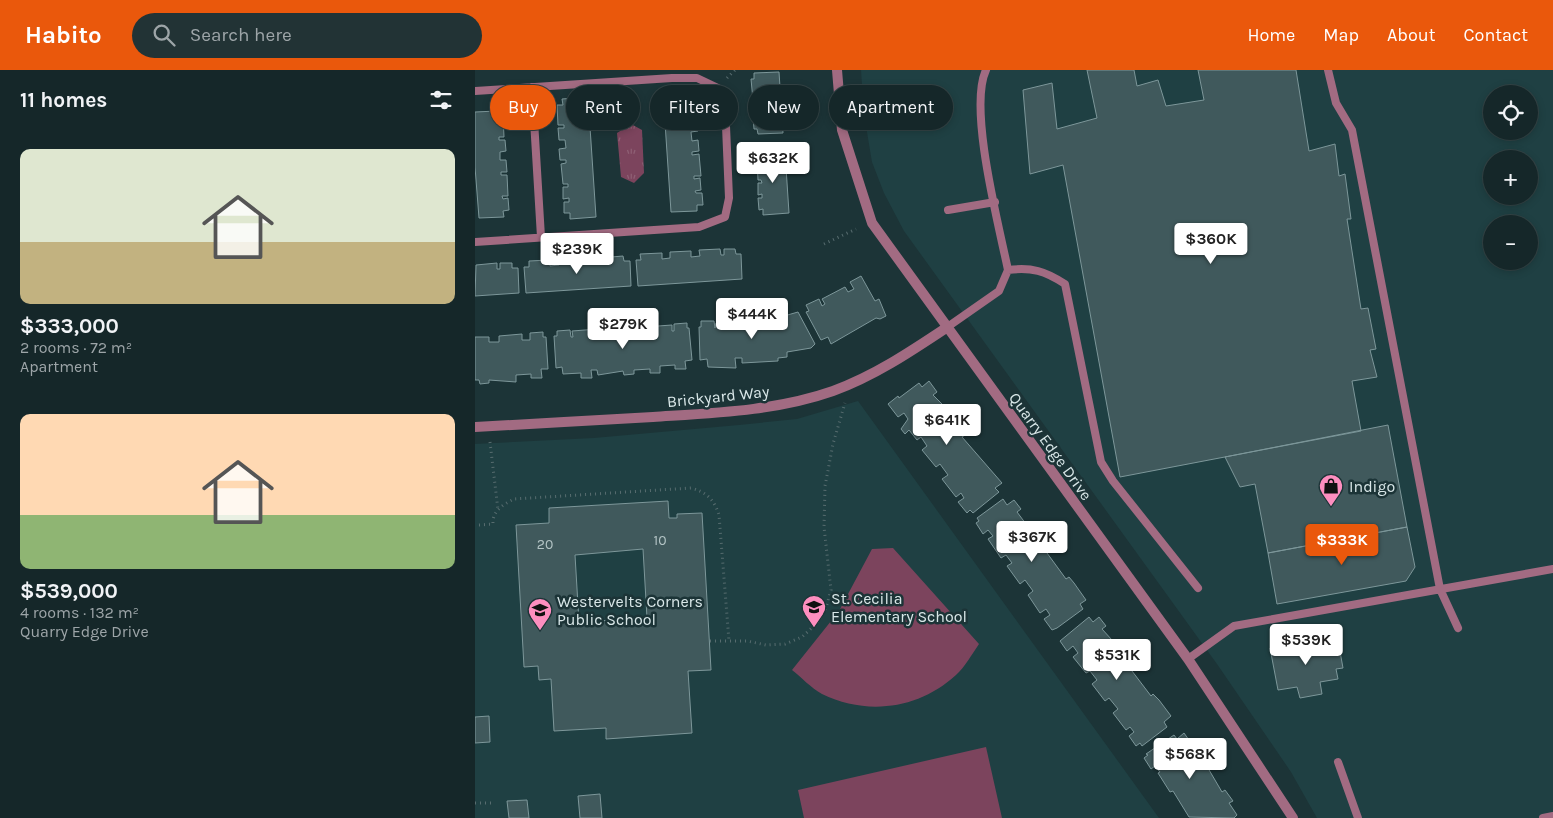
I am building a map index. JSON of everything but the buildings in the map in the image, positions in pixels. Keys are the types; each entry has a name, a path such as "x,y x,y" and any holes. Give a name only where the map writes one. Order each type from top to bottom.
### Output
{"street":[{"name":"Quarry Edge Drive","path":"837,70 842,130 871,223 1188,659 1293,818"},
{"name":"Brickyard Way","path":"475,427 726,412 793,402 833,391 869,375 907,354 946,328"}],"lane":[{"path":"946,328 999,291 1008,270 980,117 982,79 986,70"},
{"path":"1328,70 1336,103 1352,130 1440,589 1458,628"},
{"path":"475,242 699,228 725,217 729,198 725,102 718,88 697,78 556,85"},
{"path":"475,91 490,90"},
{"path":"535,130 541,237"},
{"path":"948,210 995,202"},
{"path":"1008,270 1021,268 1047,272 1065,284 1101,462 1113,481 1198,588"},
{"path":"1188,659 1233,626 1553,569"},
{"path":"1338,762 1359,818"},
{"path":"1543,818 1553,816"}],"path":[{"path":"727,78 735,70"},
{"path":"824,244 856,229"},
{"path":"709,641 729,641 766,646 785,644 802,636 816,624 826,608 831,590 824,527 825,486 833,444 845,403"},
{"path":"490,442 497,510"},
{"path":"479,525 493,524 492,519 497,510 514,499 691,488 701,491 716,505 719,515 729,641"},
{"path":"475,803 491,803"}],"shaded area":[{"path":"861,70 1553,70 1553,818 1317,818 1291,772 1217,664 904,231 884,193 872,162 867,130 953,130 953,85 862,85"},
{"name":"St. Cecilia Elementary School","path":"858,401 1159,818 475,818 475,444 594,438 797,419"}],"green space":[{"path":"622,130 642,130 644,173 634,183 621,177 617,133"},
{"path":"893,548 979,644 956,675 926,695 909,702 892,706 874,707 839,701 822,694 792,670 839,611 872,549"},
{"path":"986,747 1002,818 804,818 798,790"}],"place":[{"name":"Indigo","path":"1331,507"},
{"name":"St. Cecilia Elementary School","path":"814,628"},
{"name":"Westervelts Corners Public School","path":"540,631"}]}
